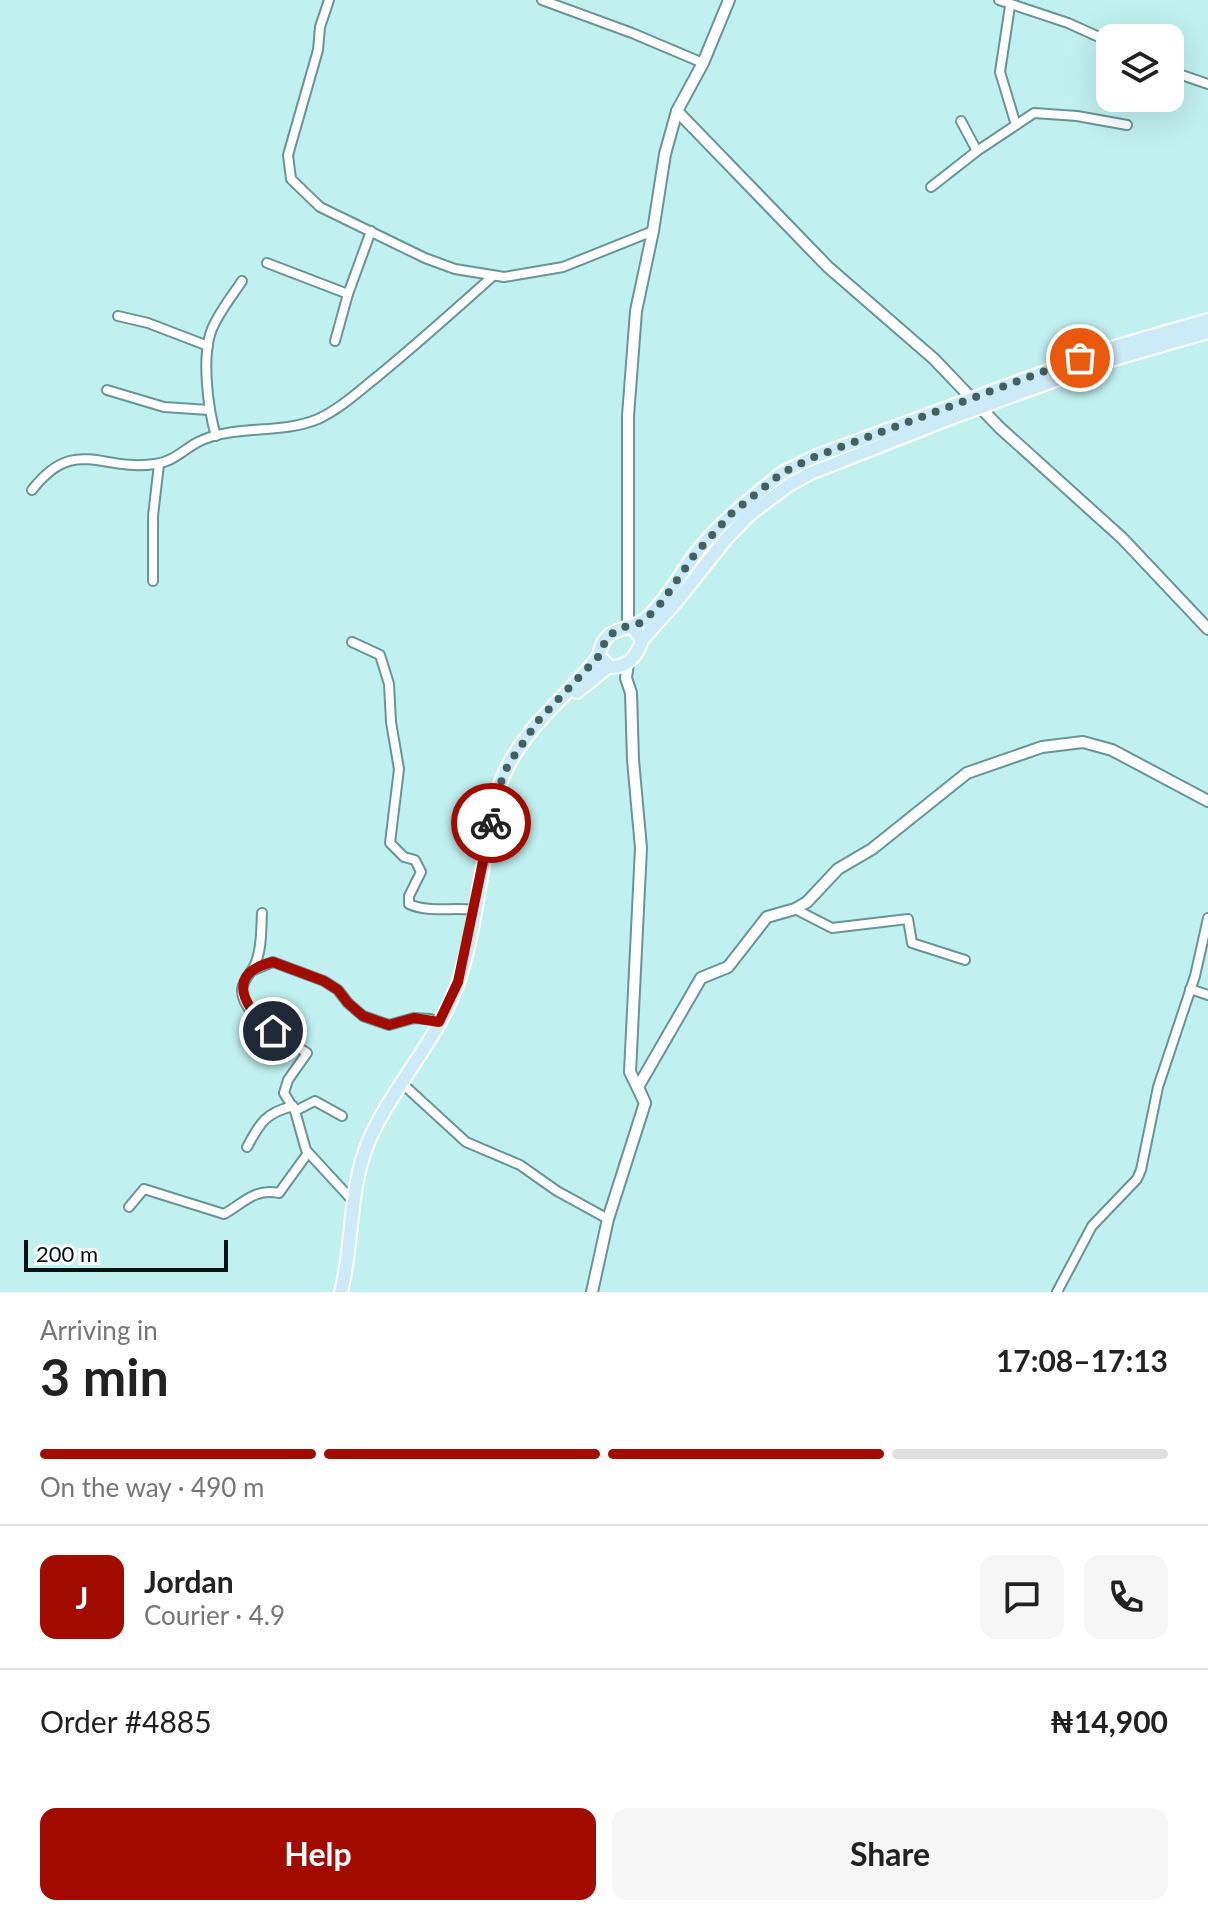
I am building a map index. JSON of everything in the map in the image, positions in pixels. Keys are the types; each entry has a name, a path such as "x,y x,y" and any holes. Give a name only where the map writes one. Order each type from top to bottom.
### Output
{"main road":[{"path":"613,663 602,644 611,633 647,618 695,554 732,513 814,457 1208,320"},
{"path":"1109,354 1208,332"},
{"path":"341,1292 352,1200 363,1157 376,1127 439,1022 458,982 493,811 508,765 538,721 613,663 637,653 642,640 726,539 786,479"},
{"path":"630,626 642,640"},
{"path":"349,1292 358,1200 364,1176 383,1126 444,1024 463,983 502,801 516,767 543,726 613,663"}],"street":[{"path":"329,0 288,155 291,179 320,207 440,264 493,276 513,276 563,267 653,231"},
{"path":"542,0 703,63"},
{"path":"630,626 628,416 636,311 665,154 677,111 703,63 729,0"},
{"path":"999,0 1096,36"},
{"path":"1010,6 1000,72 1016,125"},
{"path":"1184,76 1208,84"},
{"path":"677,111 828,267 934,359 999,427 1122,538 1208,627"},
{"path":"931,187 1034,113 1127,125"},
{"path":"961,121 977,151"},
{"path":"335,341 371,231"},
{"path":"267,263 348,294"},
{"path":"32,490 51,469 68,460 159,464 198,442 216,436 296,425 317,419 334,410 412,349 493,276"},
{"path":"216,436 209,410 208,346 211,330 242,281"},
{"path":"118,316 148,323 208,346"},
{"path":"107,390 164,407 209,410"},
{"path":"153,581 153,516 159,464"},
{"path":"611,633 629,612"},
{"path":"352,642 380,655 385,665 399,769 390,840 404,857 415,860 421,872 409,896 409,904 430,910 452,906 474,910"},
{"path":"613,663 619,678 631,693 641,848 630,1072 645,1103"},
{"path":"592,1292 608,1219 645,1103 638,1087 701,978 728,967 767,917 807,902 838,869 872,849 967,773 1042,747 1083,742 1112,750 1208,801"},
{"path":"795,909 832,928 908,919 912,943 965,960"},
{"path":"262,913 256,963 244,981 244,1001 266,1026 307,1053 284,1088 294,1109 302,1144 352,1200"},
{"path":"1057,1292 1092,1226 1137,1179 1141,1170 1158,1087 1205,943 1208,918"},
{"path":"250,973 269,962 279,963 324,981 338,990 363,1016 389,1025 414,1018 439,1022"},
{"path":"1190,989 1208,995"},
{"path":"406,1087 466,1142 520,1165 557,1191 608,1219"},
{"path":"247,1147 273,1111 294,1109 315,1101 342,1116"},
{"path":"129,1207 144,1189 224,1214 247,1197 266,1191 279,1193 308,1153"}],"way so far":[{"path":"491,823 499,787 508,765 538,721 587,672 611,633 647,618 695,554 749,499 782,473 814,457 1080,358"}],"route":[{"path":"273,1031 244,1001 242,992 244,981 250,973 269,962 324,981 338,990 363,1016 389,1025 414,1018 439,1022 458,982 491,823"}]}
